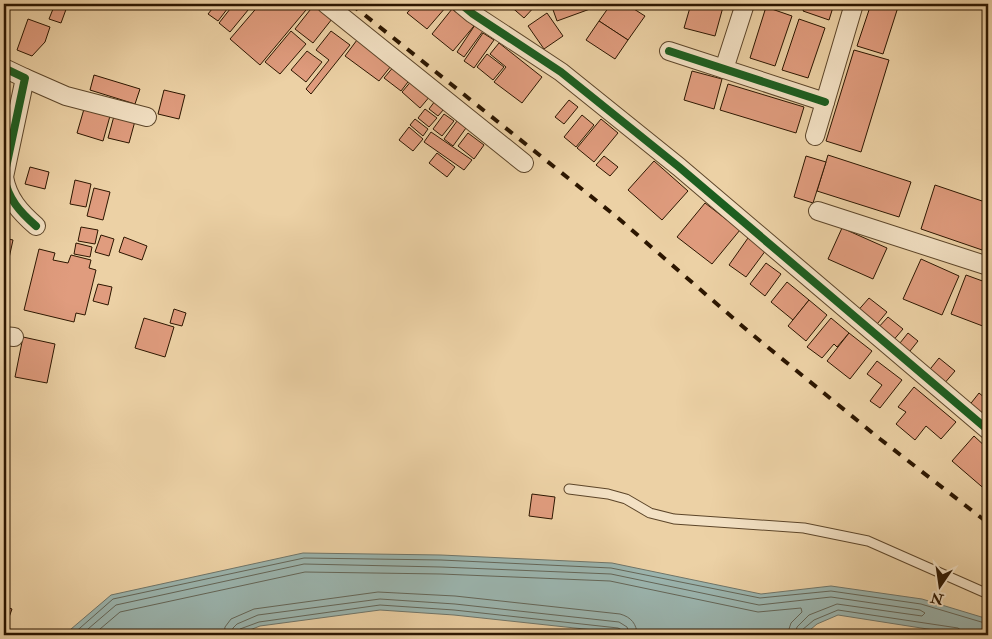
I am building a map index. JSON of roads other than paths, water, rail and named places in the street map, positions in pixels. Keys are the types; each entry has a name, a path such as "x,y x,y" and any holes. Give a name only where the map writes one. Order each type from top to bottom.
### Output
{"street":[{"path":"326,4 524,163"},
{"path":"460,4 560,72 656,149 988,430"},
{"path":"724,69 744,4"},
{"path":"815,136 854,4"},
{"path":"670,51 825,102"},
{"path":"4,68 66,96 147,117"},
{"path":"25,78 4,177 6,191 13,203 23,216 36,226"},
{"path":"818,210 988,266"}],"lane":[{"path":"569,488 626,499 650,513 674,519 804,528 868,541 988,594"}],"water":[{"path":"303,553 441,555 612,563 761,594 831,586 922,599 988,619 988,635 966,635 838,615 817,624 804,635 640,635 454,615 380,610 260,626 237,635 64,635 111,595"}],"railway":[{"path":"351,4 618,218 748,331 880,439 988,523"}]}
